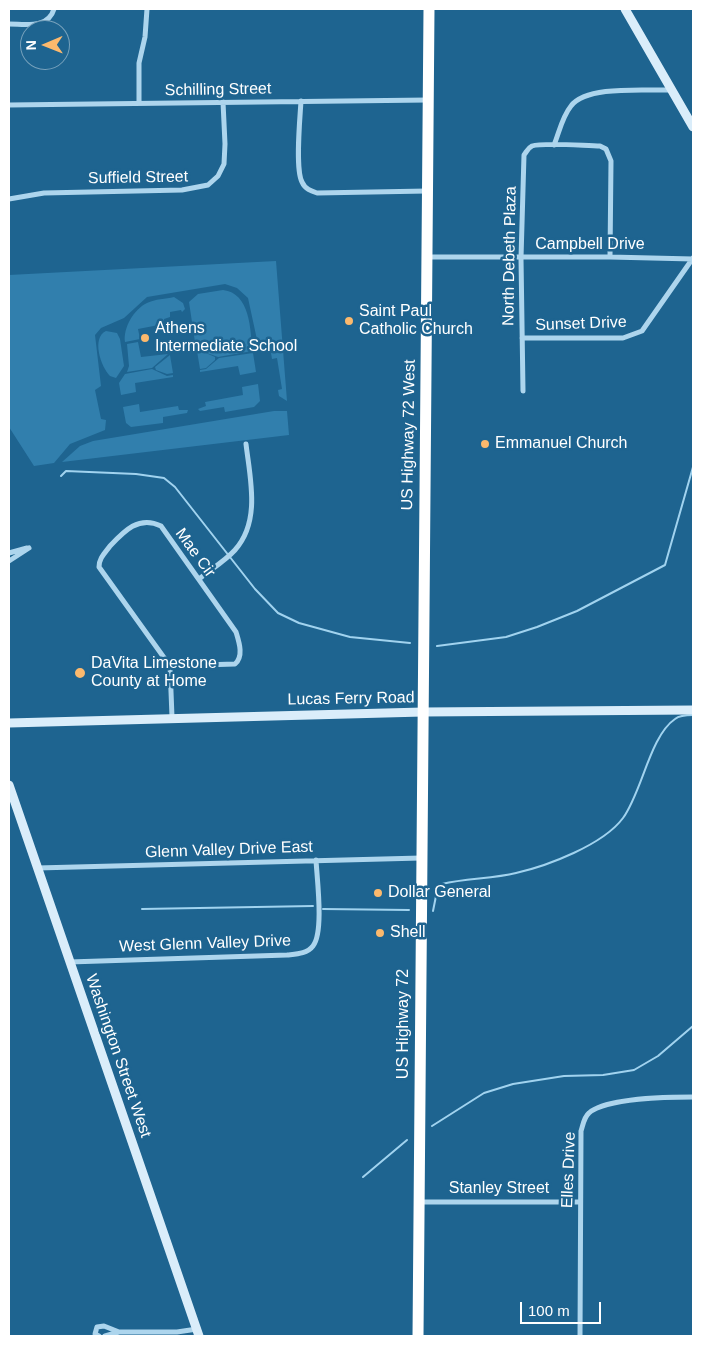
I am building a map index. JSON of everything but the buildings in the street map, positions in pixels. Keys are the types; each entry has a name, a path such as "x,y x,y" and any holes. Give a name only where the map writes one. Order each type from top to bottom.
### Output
{"highway":[{"name":"US Highway 72 West","path":"423,712 429,9"},
{"name":"US Highway 72","path":"418,1336 423,712"}],"street":[{"path":"9,24 43,23 49,19 54,9"},
{"path":"139,104 139,63 146,37 147,9"},
{"path":"625,9 649,47 670,90 693,127"},
{"path":"554,145 570,107 580,98 592,93 670,90"},
{"name":"Schilling Street","path":"9,105 428,100"},
{"path":"301,101 299,168 301,181 310,191 324,193 428,191"},
{"name":"Suffield Street","path":"9,199 71,192 195,189 208,185 218,176 224,164 224,102"},
{"name":"North Debeth Plaza","path":"522,391 521,258 524,155 534,145 600,146 610,154 610,256"},
{"name":"Campbell Drive","path":"427,257 521,258 610,256 693,259"},
{"name":"Sunset Drive","path":"522,338 623,338 636,335 654,316 693,259"},
{"path":"199,579 232,552 244,537 252,504 246,444"},
{"name":"Mae Cir","path":"148,522 161,526 236,632 239,642 239,661 234,664 170,666 101,572 99,563 101,557 125,529 148,522"},
{"path":"9,553 30,548 9,561"},
{"path":"170,666 172,717"},
{"name":"Lucas Ferry Road","path":"9,723 172,717 423,712 693,710"},
{"name":"Washington Street West","path":"9,785 198,1333"},
{"name":"Glenn Valley Drive East","path":"37,868 422,858"},
{"name":"West Glenn Valley Drive","path":"69,962 287,955 307,952 312,947 318,934 316,860"},
{"name":"Elles Drive","path":"580,1336 582,1131 589,1113 600,1106 633,1100 693,1097"},
{"name":"Stanley Street","path":"418,1202 580,1202"},
{"path":"99,1336 95,1334 97,1327 104,1326 119,1332"},
{"path":"105,1336 119,1332 198,1333"}],"shaded area":[{"path":"276,261 287,401 279,396 278,390 282,389 277,358 272,359 271,353 259,349 248,298 237,288 225,284 147,297 124,318 101,328 95,335 101,386 95,390 101,419 106,420 105,430 70,444 54,463 34,466 9,427 9,275"},
{"path":"223,290 239,298 244,305 250,323 252,351 218,357 196,349 189,302 198,294"},
{"path":"174,297 183,303 185,309 182,312 181,310 170,312 170,317 164,319 164,324 138,329 140,339 125,342 130,320 142,306 157,300"},
{"path":"106,331 117,333 120,339 124,366 116,378 110,376 107,372 99,353 99,340"},
{"path":"138,342 141,357 168,354 152,368 127,372 129,366 127,344"},
{"path":"199,350 215,357 215,360 206,368 200,369 197,351"},
{"path":"253,353 256,372 240,375 238,366 200,372 200,370 206,369 219,358"},
{"path":"170,355 173,373 167,374 156,370 155,367"},
{"path":"152,369 167,376 173,375 173,377 135,383 136,392 121,395 119,383 125,374"},
{"path":"258,384 260,401 254,407 225,412 224,407 200,411 198,409 206,406 205,402 243,395 242,387"},
{"path":"139,404 140,412 178,406 179,410 188,410 187,413 163,417 163,423 131,427 126,423 123,407"},
{"path":"274,411 287,411 289,435 62,462 80,446 93,441"}],"waterway":[{"path":"437,646 506,637 537,627 577,611 665,565 693,467"},
{"path":"61,476 66,471 136,474 164,478 175,487 255,589 278,613 299,623 350,637 410,643"},
{"path":"433,911 438,886 442,884 529,870 574,853 614,828 630,807 653,751 666,727 677,718 693,715"},
{"path":"142,909 313,906"},
{"path":"323,909 409,910"},
{"path":"432,1126 484,1093 513,1084 564,1076 603,1075 634,1070 658,1056 693,1026"},
{"path":"363,1177 407,1140"}],"place":[{"name":"Saint Paul Catholic Church","path":"349,321"},
{"name":"Athens Intermediate School","path":"145,338"},
{"name":"Emmanuel Church","path":"485,444"},
{"name":"DaVita Limestone County at Home","path":"80,673"},
{"name":"Dollar General","path":"378,893"},
{"name":"Shell","path":"380,933"}]}
